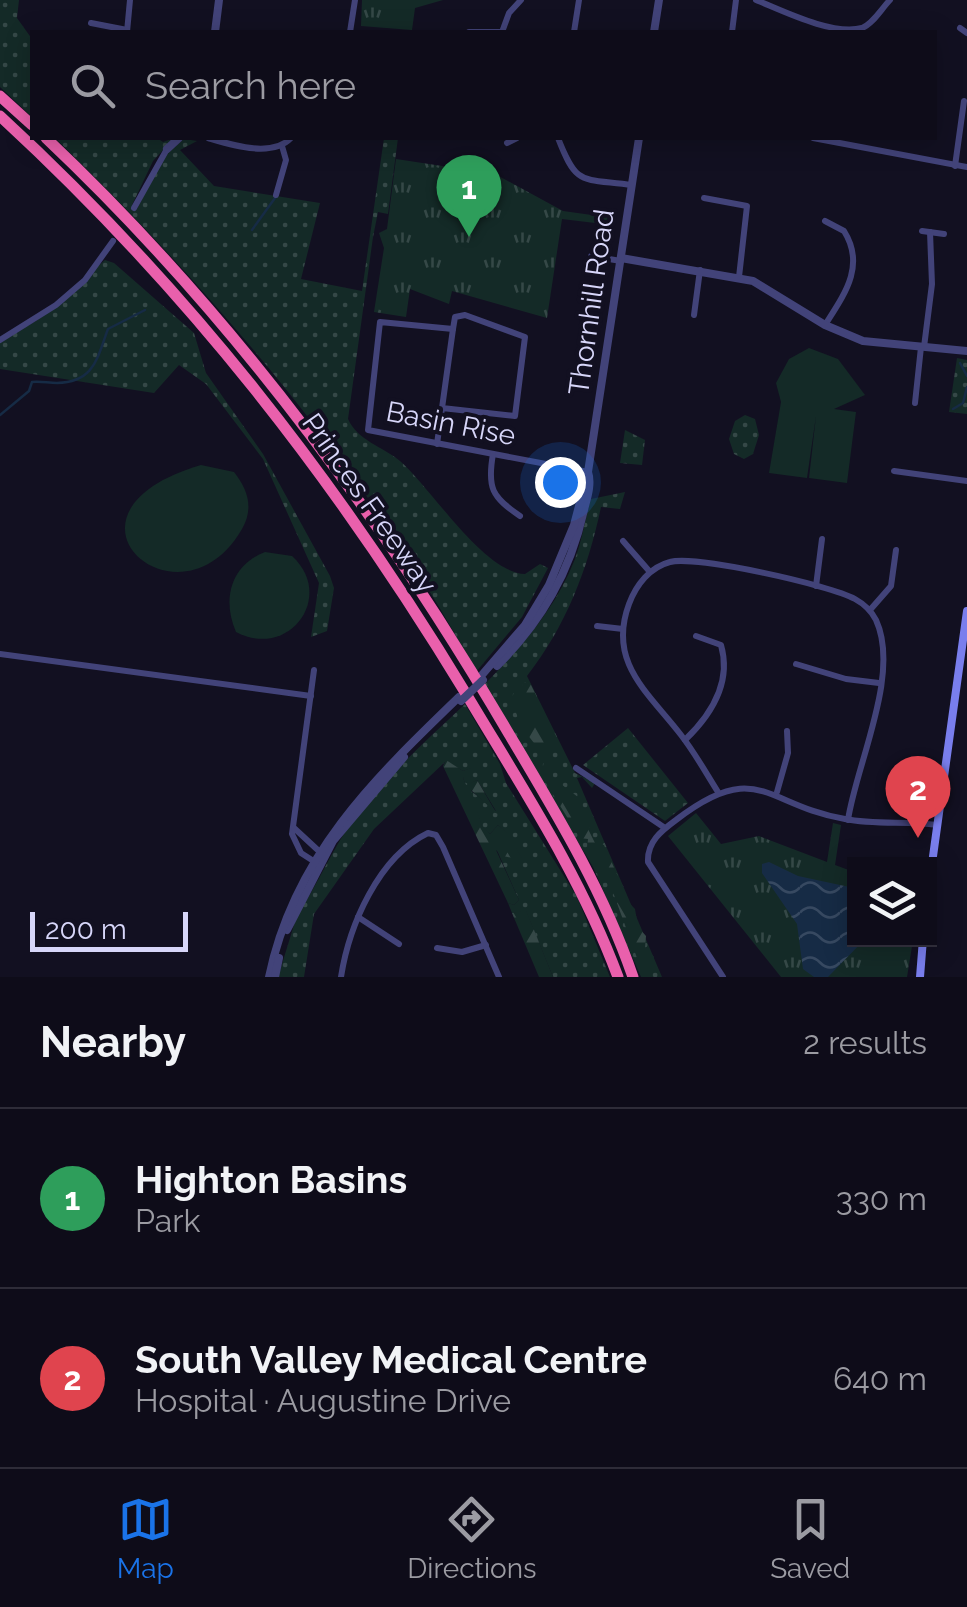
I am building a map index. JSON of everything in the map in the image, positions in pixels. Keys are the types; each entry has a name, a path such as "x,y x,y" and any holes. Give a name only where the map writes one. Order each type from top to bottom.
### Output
{"highway":[{"path":"0,96 30,123"},
{"name":"Princes Freeway","path":"0,116 94,206 208,330 333,488 400,586 546,826 580,886 618,977"},
{"name":"Princes Freeway","path":"48,140 150,241 233,334 381,531 476,679 592,876 633,977"}],"main road":[{"path":"933,857 967,610"},
{"path":"920,977 922,947"}],"street":[{"path":"127,30 130,0"},
{"path":"215,30 220,0"},
{"path":"350,30 355,0"},
{"path":"503,30 508,13 521,0"},
{"path":"574,30 579,0"},
{"path":"654,30 659,0"},
{"path":"732,30 736,0"},
{"path":"756,0 812,23 867,30 890,0"},
{"path":"810,30 812,23"},
{"path":"92,24 122,30"},
{"path":"955,166 964,101"},
{"path":"134,208 167,149 177,140"},
{"path":"216,140 244,147 282,146 289,140"},
{"path":"507,143 512,140"},
{"path":"559,140 565,162 578,176 632,185"},
{"name":"Thornhill Road","path":"274,976 288,914 362,792 482,678 520,631 549,585 572,528 588,472 638,140"},
{"path":"823,140 967,167"},
{"path":"881,152 883,140"},
{"path":"276,195 286,160 282,146"},
{"path":"704,198 747,206 740,277"},
{"path":"824,325 846,290 854,259 844,231 825,222"},
{"path":"915,403 932,284 926,232 944,234"},
{"path":"0,340 56,305 85,280 113,241"},
{"path":"591,256 740,277 767,286 824,325 863,342 967,352"},
{"path":"694,315 700,270"},
{"path":"437,444 442,408 453,329 455,318 466,315 526,337 517,413 511,418 442,408"},
{"name":"Basin Rise","path":"453,329 387,319 378,326 366,428 588,472"},
{"path":"493,454 488,482 492,493 520,516"},
{"path":"894,471 967,481"},
{"path":"816,586 822,539"},
{"path":"623,541 650,572"},
{"path":"870,610 891,586 896,550"},
{"path":"718,792 686,740 631,676 623,630 629,602 650,572 670,562 693,560 816,586 848,596 870,610 880,632 879,683 874,725 848,820"},
{"path":"596,626 623,630"},
{"path":"686,740 712,710 724,673 721,646 696,636"},
{"path":"0,654 311,696"},
{"path":"796,664 846,679 879,683"},
{"path":"314,670 293,827 300,852 319,858"},
{"path":"777,792 788,752 787,730"},
{"path":"576,768 665,828"},
{"path":"722,977 650,868 649,848 665,828 718,792 747,788 777,792 822,814 848,820 937,825"},
{"path":"342,977 348,936 358,916 409,843 432,833 445,852 499,977"},
{"path":"358,916 398,944"},
{"path":"436,948 462,952 486,945"}],"green space":[{"path":"0,0 19,0 17,18 30,36 30,115 0,87"},
{"path":"362,0 443,0 415,8 412,30 361,26"},
{"path":"57,140 172,140 153,161 132,205 137,209 164,156 183,140 197,141 180,150 214,186 320,203 301,279 362,291 384,140 398,140 388,214 378,212 373,237 348,419 364,438 400,461 493,560 525,574 540,564 548,568 522,617 476,672 434,598 338,456 230,322"},
{"path":"396,159 495,174 563,211 613,218 612,225 562,219 547,318 452,291 449,304 410,289 406,317 374,312 384,248 379,233 387,229"},
{"path":"105,260 114,263 194,333 206,373 263,454 330,576 334,588 327,631 311,637 319,583 263,459 206,384 179,365 154,393 0,369 0,341 36,321"},
{"path":"809,348 838,359 865,395 834,409 856,412 847,483 809,478 816,416 807,478 769,473 781,402 776,383 789,359"},
{"path":"957,358 967,360 967,414 949,412"},
{"path":"745,415 755,419 759,435 753,454 744,459 734,454 729,439 735,421"},
{"path":"625,430 645,440 642,465 620,463"},
{"path":"201,465 234,472 248,499 246,521 216,559 186,571 159,569 137,556 126,535 130,510 153,486"},
{"path":"625,492 620,509 601,507 574,596 527,676 575,773 595,783 592,788 582,777 577,778 662,977 641,977 593,867 484,685 524,642 558,595 575,559 591,499"},
{"path":"265,552 292,556 304,572 308,605 289,631 273,638 255,638 236,632 230,596 244,566"},
{"path":"517,683 519,695 524,697 522,683 530,683 558,740 551,747 553,778 578,797 580,811 589,811 595,823 588,829 595,843 604,845 620,881 620,893 635,909 638,927 646,936 645,948 654,957 651,977 644,977 614,895 587,849 588,839 580,838 541,775 545,757 523,729 511,701"},
{"path":"465,704 500,764 506,783 577,897 610,977 553,977 526,911 512,913 508,903 514,905 519,900 496,848 522,859 498,825 490,834 482,827 470,790 496,811 477,780 466,786 463,778 472,768 463,771 446,761 374,829 314,914 304,977 278,977 298,912 352,822 391,775"},
{"path":"628,728 688,803 665,821 583,765"},
{"path":"446,760 463,771 473,767 474,772 463,778 466,785 477,780 497,814 471,790 482,826 490,834 498,825 509,834 523,860 503,856 496,850 519,900 514,905 508,903 443,766"},
{"path":"696,813 721,844 759,836 827,862 833,823 841,825 835,865 847,869 847,947 912,947 907,977 781,977 668,836"},
{"path":"526,910 553,977 539,977 512,913"}],"water":[{"path":"769,862 798,876 847,886 847,947 857,947 828,977 814,977 803,969 797,924 762,873 762,864"}],"waterway":[{"path":"252,230 275,198"},
{"path":"0,415 29,391 32,382 70,382 87,373 108,329 145,310"},
{"path":"960,363 967,376"},
{"path":"953,409 963,403 967,387"}],"place":[{"name":"Highton Basins","path":"469,237"},
{"name":"South Valley Medical Centre","path":"918,838"}]}
